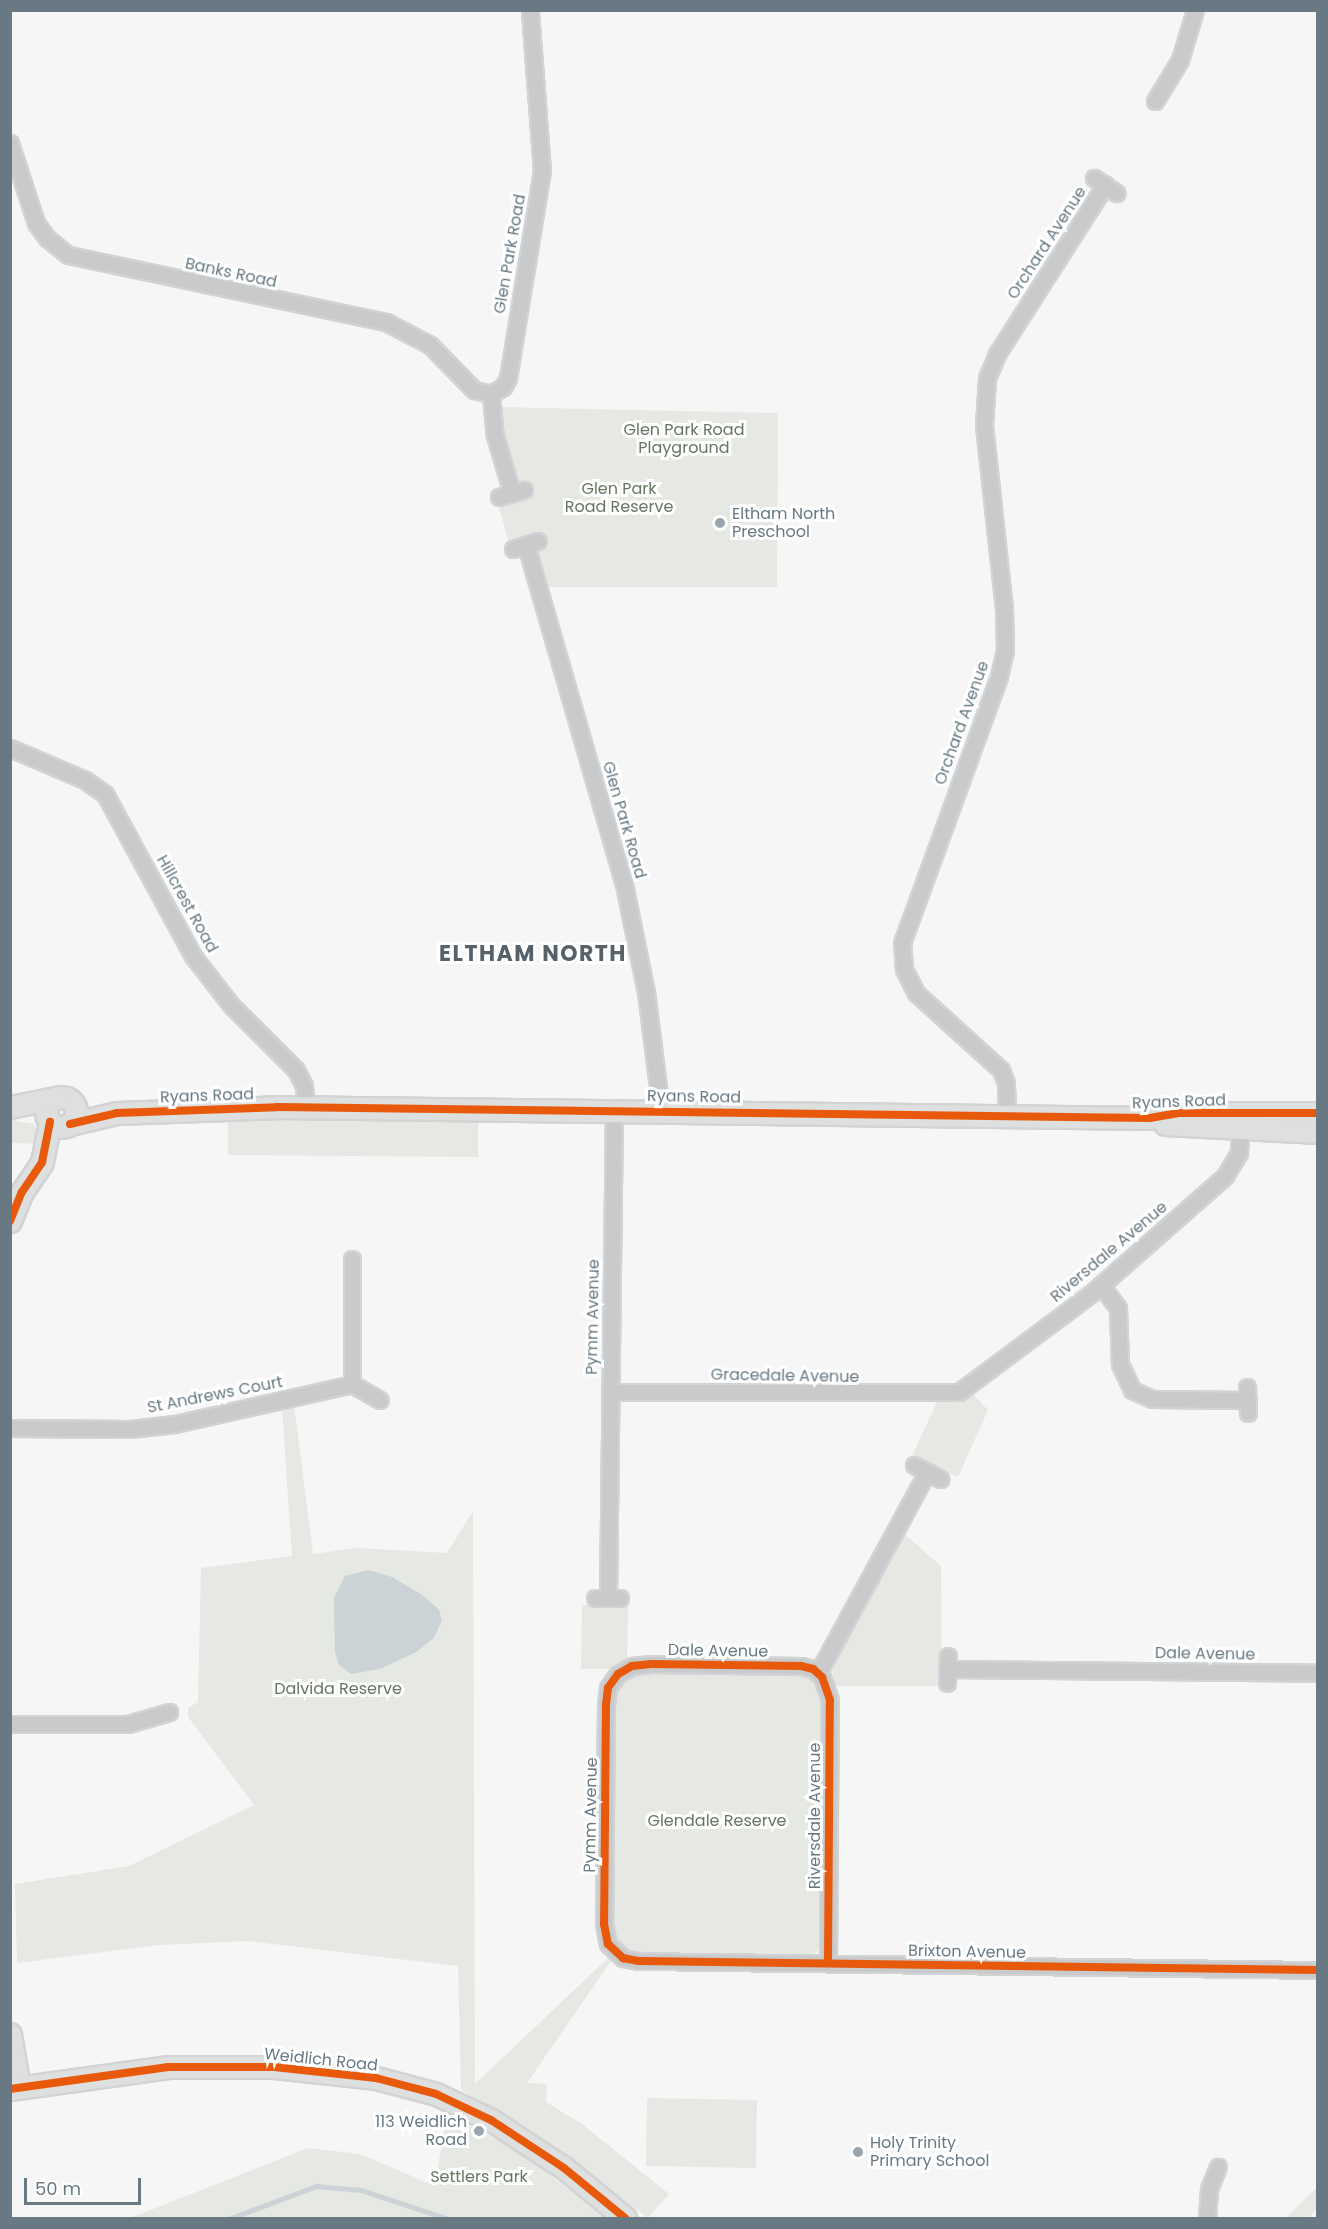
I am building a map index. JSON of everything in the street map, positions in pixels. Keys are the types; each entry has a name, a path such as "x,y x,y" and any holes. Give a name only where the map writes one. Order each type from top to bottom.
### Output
{"street":[{"name":"Glen Park Road","path":"491,394 500,390 508,378 542,171 530,10"},
{"path":"1156,102 1180,60 1195,10"},
{"name":"Banks Road","path":"10,143 36,223 54,246 68,255 386,322 430,345 474,390 491,394"},
{"name":"Orchard Avenue","path":"1007,1114 1006,1083 1000,1070 916,993 904,969 902,943 999,676 1005,650 1004,609 984,425 987,378 997,354 1105,185"},
{"path":"491,394 494,432 512,493"},
{"name":"Glen Park Road","path":"526,545 625,888 646,992 661,1110"},
{"name":"Hillcrest Road","path":"10,748 85,780 105,794 193,956 231,1005 296,1070 304,1086 306,1107"},
{"path":"10,1221 22,1192 42,1162 59,1122 46,1108 61,1098"},
{"name":"Ryans Road","path":"10,1107 61,1098 117,1113"},
{"name":"Ryans Road","path":"10,1114 59,1122 117,1113 306,1107 1007,1114 1150,1118 1168,1113 1317,1132"},
{"name":"Pymm Avenue","path":"608,1598 614,1109"},
{"name":"Ryans Road","path":"1241,1122 1317,1113"},
{"name":"Riversdale Avenue","path":"959,1392 982,1378 1101,1285 1225,1176 1239,1153 1241,1122"},
{"path":"352,1259 352,1384 380,1400"},
{"path":"1101,1285 1118,1308 1122,1373 1132,1390 1152,1399 1248,1400"},
{"name":"St Andrews Court","path":"10,1428 165,1425 352,1384"},
{"name":"Gracedale Avenue","path":"610,1392 959,1392"},
{"path":"818,1673 927,1472"},
{"name":"Dale Avenue","path":"618,1674 632,1666 651,1664 801,1666 818,1673"},
{"name":"Dale Avenue","path":"948,1669 1317,1673"},
{"name":"Riversdale Avenue","path":"818,1673 830,1700 828,1963"},
{"name":"Pymm Avenue","path":"617,1955 605,1938 604,1924 606,1706 608,1688 618,1674"},
{"path":"10,1724 128,1724 169,1712"},
{"name":"Brixton Avenue","path":"617,1955 639,1961 1317,1970"},
{"path":"10,2034 15,2088"},
{"name":"Weidlich Road","path":"15,2088 143,2069 216,2066 299,2069 386,2080 436,2094 491,2120 564,2168 625,2218"},
{"path":"1207,2218 1209,2189 1218,2167"}],"green space":[{"name":"Glen Park Road Reserve","path":"500,407 778,413 777,587 543,587 535,550 509,543 498,504 527,495 524,483 517,483 499,432"},
{"path":"478,1117 478,1157 228,1155 228,1118"},
{"path":"11,1120 34,1124 42,1144 11,1143"},
{"path":"972,1393 988,1410 958,1477 912,1456 937,1402"},
{"name":"Dalvida Reserve","path":"294,1404 313,1554 357,1548 447,1553 473,1511 475,2084 610,1956 613,1958 527,2083 547,2084 546,2102 582,2124 669,2194 648,2218 541,2137 461,2090 458,1966 248,1941 159,1945 17,1963 15,1884 129,1866 254,1805 188,1717 188,1708 198,1702 201,1568 292,1556 282,1407"},
{"path":"901,1531 941,1566 942,1686 834,1686 832,1665"},
{"path":"582,1605 628,1605 627,1662 613,1669 581,1669"},
{"name":"Glendale Reserve","path":"637,1671 798,1672 813,1677 824,1697 822,1942 817,1952 809,1956 630,1954 618,1947 610,1934 613,1693 622,1677"},
{"path":"647,2098 757,2100 756,2168 646,2166"},
{"name":"Settlers Park","path":"447,2111 527,2158 606,2218 130,2218 308,2148 360,2154 435,2186"},
{"path":"1317,2187 1317,2208 1309,2218 1286,2218"}],"shaded area":[{"path":"368,1570 392,1577 424,1596 439,1610 442,1620 434,1638 416,1652 380,1669 351,1674 339,1665 335,1652 334,1598 345,1576"}],"waterway":[{"path":"231,2218 316,2186 361,2190 445,2218"}],"cycle path":[{"path":"70,1124 117,1113 277,1107 1150,1118 1179,1113 1318,1113"},
{"path":"10,1221 22,1192 42,1162 50,1122"},
{"path":"828,1963 830,1700 822,1677 813,1669 801,1666 651,1664 632,1666 618,1674 608,1688 606,1705 604,1924 608,1944 623,1958 639,1961 1318,1970"},
{"path":"10,2089 168,2067 274,2067 376,2078 436,2094 491,2120 564,2168 625,2218"}],"place":[{"name":"Eltham North Preschool","path":"720,523"},
{"name":"113 Weidlich Road","path":"479,2131"},
{"name":"Holy Trinity Primary School","path":"858,2152"}],"district":[{"name":"ELTHAM NORTH","path":"533,954"}],"park label":[{"name":"Glen Park Road Playground","path":"684,439"}]}
